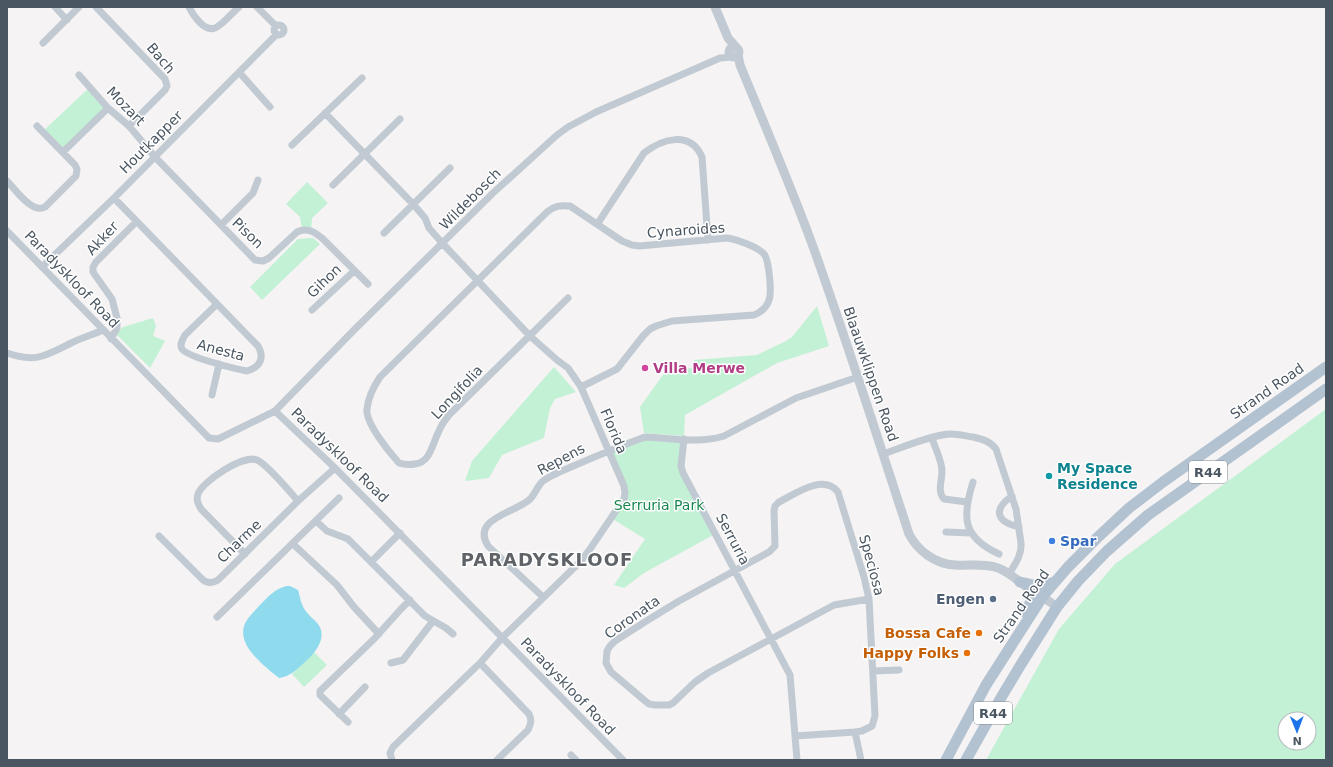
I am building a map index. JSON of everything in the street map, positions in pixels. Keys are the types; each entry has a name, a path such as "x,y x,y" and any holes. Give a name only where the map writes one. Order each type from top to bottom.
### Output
{"main road":[{"name":"Strand Road","path":"946,760 986,685 1043,596 1096,538 1129,508 1163,482 1326,367"},
{"name":"R44","path":"966,760 1002,696 1057,607 1078,580 1107,551 1148,515 1326,389"},
{"path":"1024,584 1038,586 1056,582"},
{"path":"1010,649 1012,634 1031,602 1032,594 1024,584"}],"street":[{"path":"54,7 67,20"},
{"path":"43,43 79,7"},
{"name":"Bach","path":"96,7 167,82 165,90 129,126"},
{"path":"189,7 204,26 211,29 218,26 239,7"},
{"name":"Blaauwklippen Road","path":"715,7 775,149 811,241 858,377 909,534 917,546 930,557 946,564 982,565 1000,569 1043,596 1057,607"},
{"name":"Houtkapper","path":"42,267 114,198 276,34 282,35 284,30 281,26 276,26 259,8"},
{"name":"Wildebosch","path":"275,411 355,328 443,244 493,193 546,144 568,127 596,112 720,58 734,55"},
{"path":"239,72 270,107"},
{"name":"Mozart","path":"79,75 108,108 129,126 155,157"},
{"path":"292,145 362,78"},
{"path":"63,152 108,108"},
{"name":"Florida","path":"325,113 413,204 425,218 429,228 443,244 530,336 568,368 581,387 624,486 625,493 624,499 581,561 502,638 480,663 393,747 390,754 392,760"},
{"path":"333,185 400,118"},
{"path":"7,181 33,207 40,209 45,207 76,176 76,165 37,126"},
{"path":"598,223 644,153 674,139 680,139 695,147 700,152 702,157 708,240"},
{"name":"Pison","path":"155,157 221,226 251,256 259,261 269,258 300,230 311,230 316,232 368,284"},
{"path":"384,233 450,168"},
{"path":"221,226 254,193 258,180"},
{"name":"Anesta","path":"114,198 258,346 262,354 262,358 258,365 252,369 247,371 219,364 185,353 180,346 186,335 217,304"},
{"name":"Cynaroides","path":"478,280 547,212 556,206 562,205 570,206 598,223 622,241 632,245 639,246 732,239 756,249 764,255 768,264 770,300 758,314 672,321 656,326 650,329 643,336 617,369 581,387"},
{"name":"Akker","path":"111,339 117,328 117,318 112,299 95,275 93,266 136,222"},
{"name":"Paradyskloof Road","path":"7,231 209,438 218,439 275,411 400,533 620,759"},
{"name":"Gihon","path":"312,310 354,271"},
{"name":"Longifolia","path":"478,280 384,372 375,384 367,409 368,417 371,424 394,457 400,463 405,465 419,464 425,461 430,454 438,431 449,415 568,298"},
{"path":"7,353 24,358 44,357 73,342 103,330"},
{"path":"212,395 219,364"},
{"path":"684,439 709,440 724,436 796,398 858,377"},
{"path":"883,454 932,438 952,434 980,438 991,443 996,449 1012,496 1019,527 1021,549 1020,555 1009,574"},
{"name":"Repens","path":"543,597 488,546 484,535 486,526 496,518 528,500 544,480 608,451 646,437 684,439"},
{"path":"932,438 942,468 940,491 942,497 944,499 967,502"},
{"name":"Serruria","path":"684,439 681,466 683,473 790,675 797,760"},
{"path":"245,554 201,509 197,500 200,491 219,472 246,459 251,459 263,464 298,501"},
{"name":"Charme","path":"160,536 203,580 213,582 218,580 298,501 335,468"},
{"path":"973,482 967,502 967,518 971,533 983,544 999,554"},
{"name":"Speciosa","path":"735,570 772,550 775,542 774,511 775,506 779,502 815,485 830,485 838,492 864,577 869,599 875,716 872,726 862,731 795,736"},
{"path":"1012,496 1003,502 1000,507 1000,516 1008,524 1019,527"},
{"path":"217,617 339,498"},
{"path":"316,521 327,531 348,539 372,561 426,616 453,634"},
{"path":"946,532 971,533"},
{"path":"372,561 400,533"},
{"path":"293,544 337,585 357,611 379,634"},
{"name":"Coronata","path":"735,570 648,620 615,641 610,646 606,656 608,667 611,672 649,704 662,706 668,705 678,699 695,682 708,673 834,605 869,599"},
{"path":"348,722 320,695 320,690 379,634 410,600"},
{"path":"391,663 403,660 433,621"},
{"path":"480,663 529,714 531,718 528,730 497,760"},
{"path":"873,671 899,670"},
{"path":"339,714 365,687"},
{"path":"855,732 861,760"}],"green space":[{"path":"90,87 108,108 63,152 42,132"},
{"path":"307,182 328,203 312,218 311,231 302,230 300,217 286,204"},
{"path":"313,238 320,244 262,300 250,287 298,239"},
{"path":"817,306 829,346 777,363 685,415 684,436 644,433 640,407 667,369 695,368 694,360 757,355 792,337"},
{"path":"153,318 156,326 153,336 165,341 150,368 116,334 123,327"},
{"path":"554,367 576,392 555,399 550,408 544,438 502,455 489,478 465,481 472,461"},
{"path":"1326,409 1326,760 986,760 1059,629 1115,564"},
{"name":"Serruria Park","path":"642,438 684,439 681,466 715,534 644,573 624,588 614,585 645,539 611,518 625,493 608,451"},
{"path":"314,652 327,665 304,687 292,674"}],"water":[{"path":"286,586 290,586 298,590 304,608 318,624 322,635 319,645 309,658 290,674 279,678 252,653 244,637 243,628 250,616 268,597"}],"place":[{"name":"Villa Merwe","path":"645,368"},
{"name":"My Space Residence","path":"1049,476"},
{"name":"Spar","path":"1052,541"},
{"name":"Engen","path":"993,599"},
{"name":"Bossa Cafe","path":"979,633"},
{"name":"Happy Folks","path":"967,653"}],"district":[{"name":"PARADYSKLOOF","path":"547,560"}]}
